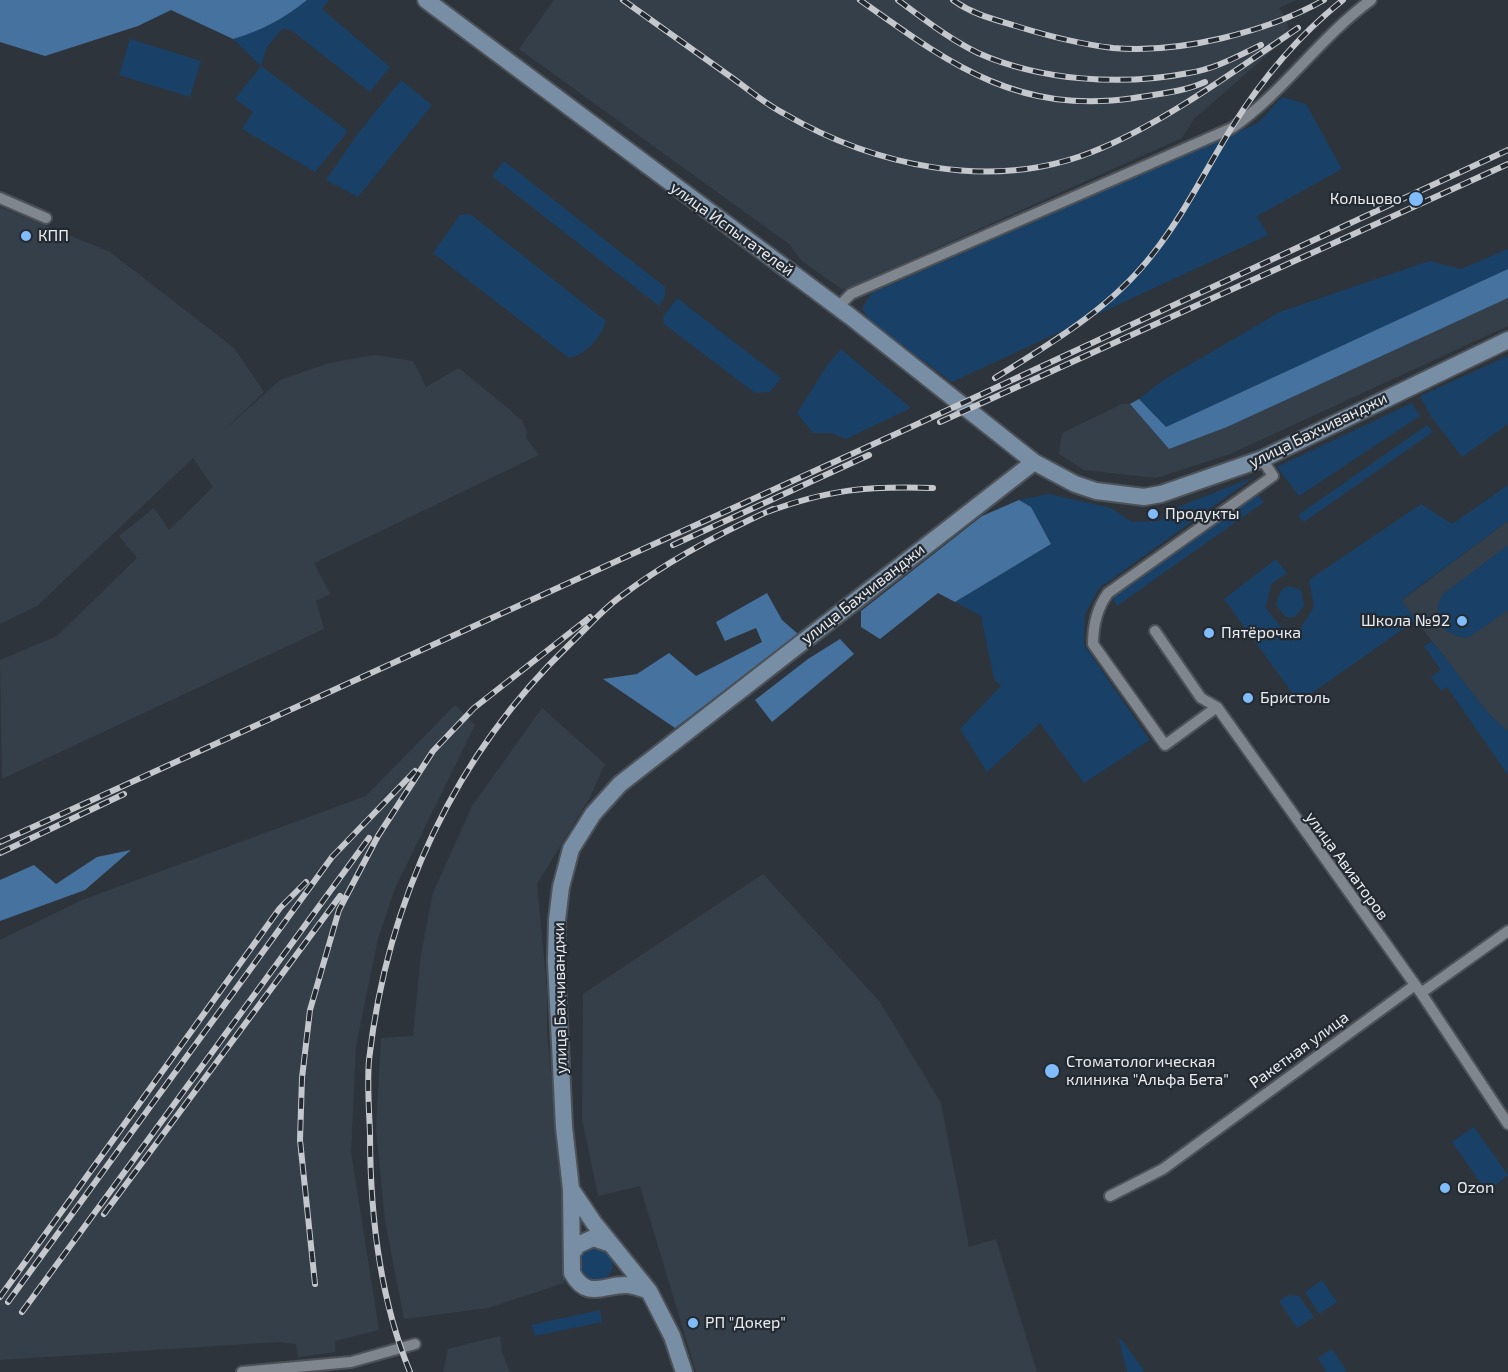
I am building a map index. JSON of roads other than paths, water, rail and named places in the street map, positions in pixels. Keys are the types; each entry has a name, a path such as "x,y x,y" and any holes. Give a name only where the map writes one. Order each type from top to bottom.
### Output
{"main road":[{"name":"улица Испытателей","path":"426,0 838,307 1034,462"},
{"name":"улица Бахчиванджи","path":"649,1291 635,1286 592,1289 577,1281 572,1273 571,1189 564,1127 558,1008 557,920 561,887 571,849 593,814 620,784 1034,462 1075,484 1096,491 1144,497 1161,494 1262,459 1508,340"},
{"name":"улица Бахчиванджи","path":"571,1189 623,1260 649,1291 672,1336 684,1372"},
{"path":"572,1253 578,1245 593,1238 611,1244"},
{"path":"616,1286 624,1268 623,1260"}],"street":[{"path":"838,307 851,294 1232,128 1258,110 1345,19 1371,0"},
{"path":"0,198 46,218"},
{"path":"1216,707 1165,745 1093,644 1093,628 1100,604 1108,593 1273,476 1262,459"},
{"name":"улица Авиаторов","path":"1155,631 1201,698 1216,707 1418,989 1508,1124"},
{"name":"Ракетная улица","path":"1110,1196 1163,1169 1418,989 1508,931"},
{"path":"242,1372 351,1362 415,1344"}],"railway":[{"path":"623,0 769,105 818,132 894,159 934,167 974,171 1014,170 1053,164 1118,141 1198,96 1298,28"},
{"path":"860,0 955,64 1020,91 1054,99 1092,101 1161,94 1205,82"},
{"path":"898,0 947,35 978,53 1028,70 1055,75 1109,80 1163,77 1208,68 1261,45"},
{"path":"953,0 983,16 1028,30 1076,42 1113,48 1139,49 1194,44 1250,31 1324,0"},
{"path":"995,378 1080,323 1136,274 1174,224 1232,127 1256,92 1296,43 1343,0"},
{"path":"0,842 911,427 1508,150"},
{"path":"940,422 1508,164"},
{"path":"673,545 869,455"},
{"path":"767,512 810,498 849,491 933,488"},
{"path":"410,1372 399,1344 378,1255 370,1163 368,1078 378,1001 392,943 410,887 433,834 461,782 493,733 530,686 571,643 613,602 656,571 714,538 773,509"},
{"path":"315,1284 300,1140 302,1078 310,1010 339,910 378,836 433,751 474,708 590,617"},
{"path":"8,1302 332,857 415,771"},
{"path":"0,853 124,794"},
{"path":"22,1312 369,838"},
{"path":"0,1297 280,908 306,882"},
{"path":"104,1214 340,896"}],"place":[{"name":"Кольцово","path":"1416,199"},
{"name":"КПП","path":"26,236"},
{"name":"Продукты","path":"1153,514"},
{"name":"Школа №92","path":"1462,621"},
{"name":"Пятёрочка","path":"1209,633"},
{"name":"Бристоль","path":"1248,698"},
{"name":"Стоматологическая клиника \"Альфа Бета\"","path":"1052,1071"},
{"name":"Ozon","path":"1445,1188"},
{"name":"РП \"Докер\"","path":"693,1323"}]}
